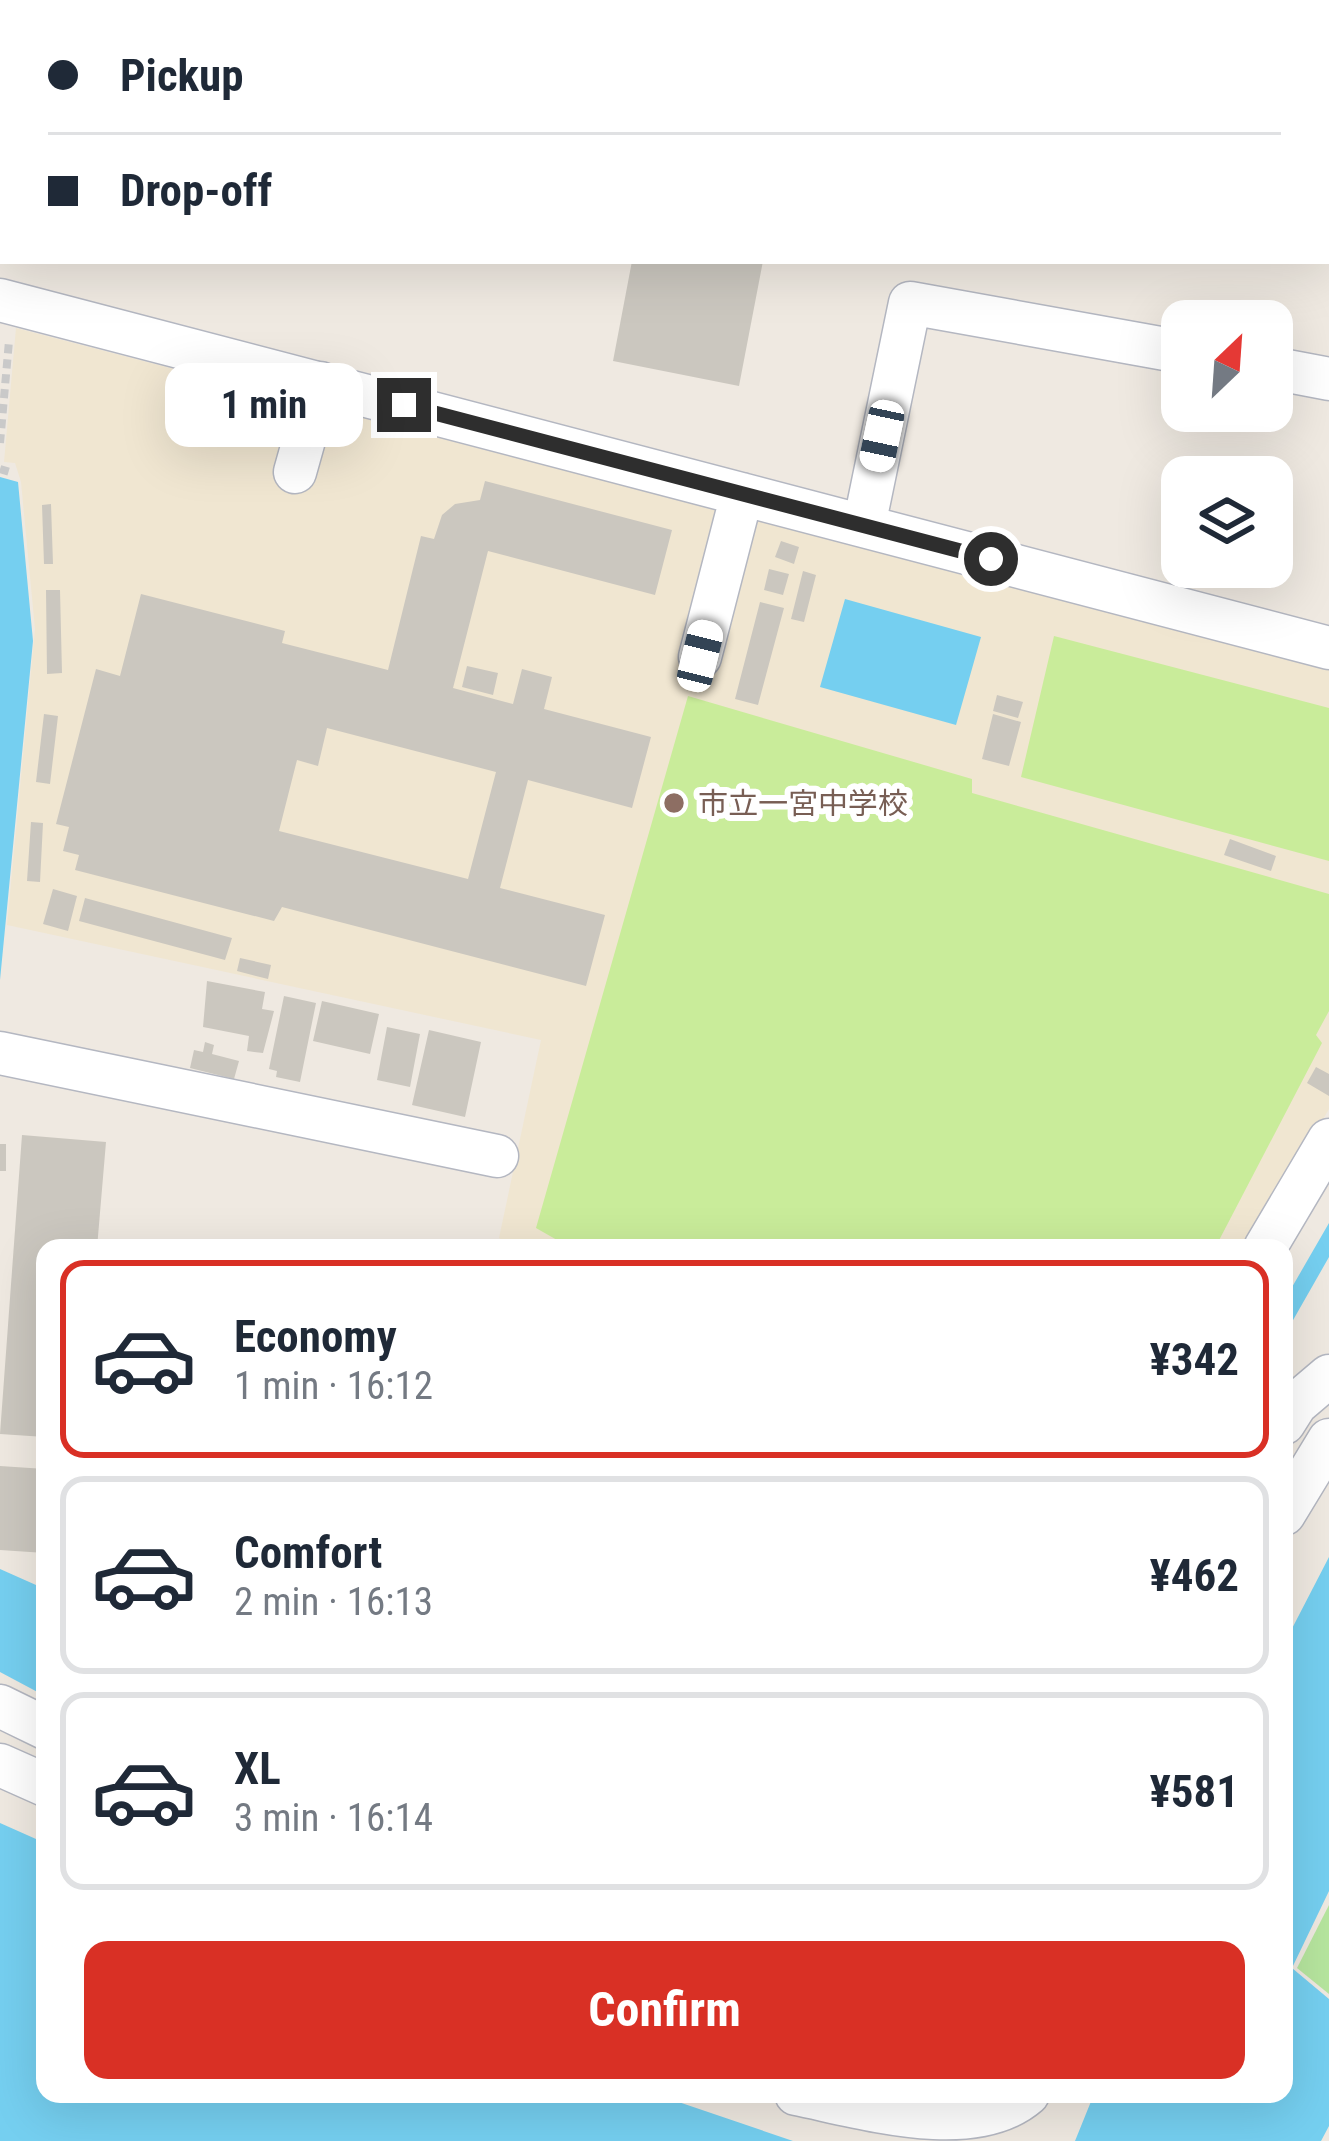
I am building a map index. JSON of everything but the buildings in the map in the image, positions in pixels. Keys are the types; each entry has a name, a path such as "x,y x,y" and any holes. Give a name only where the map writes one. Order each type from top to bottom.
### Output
{"street":[{"path":"6,302 1329,648"},
{"path":"864,526 910,303 1161,348"},
{"path":"1293,372 1329,379"},
{"path":"295,472 320,383"},
{"path":"700,656 742,494"},
{"path":"4,1054 497,1156"},
{"path":"1270,1239 1329,1140"},
{"path":"1293,1409 1329,1376"},
{"path":"1293,1499 1329,1440"},
{"path":"0,1706 36,1724"},
{"path":"0,1765 36,1781"},
{"path":"840,2103 946,2125 986,2124 1020,2103"}],"path":[{"path":"0,443 6,302"},
{"path":"0,469 13,473"}],"shaded area":[{"name":"市立一宮中学校","path":"16,328 1329,669 1329,1109 1253,1239 501,1239 541,1040 7,925 35,629 21,482 15,463 4,462"}],"green space":[{"path":"1054,636 1329,708 1329,861 1021,777"},
{"path":"688,696 972,779 972,793 1329,894 1329,1011 1316,1035 1322,1043 1220,1239 555,1239 536,1228"},
{"path":"1329,1905 1329,1994 1297,1968"}],"water":[{"path":"0,477 18,482 33,641 0,980"},
{"path":"845,599 981,637 956,725 820,687"},
{"path":"1329,1223 1329,1257 1293,1320 1293,1285"},
{"path":"1329,1557 1329,1891 1293,1966 1293,1627"},
{"path":"0,1569 36,1585 36,1691 0,1672"},
{"path":"0,1823 36,1839 36,2103 681,2103 793,2141 0,2141"},
{"path":"1293,1969 1329,1999 1329,2126 1321,2141 1075,2141 1090,2103 1293,2103"}],"place":[{"name":"市立一宮中学校","path":"674,803"}],"route":[{"path":"404,405 991,559"}]}
